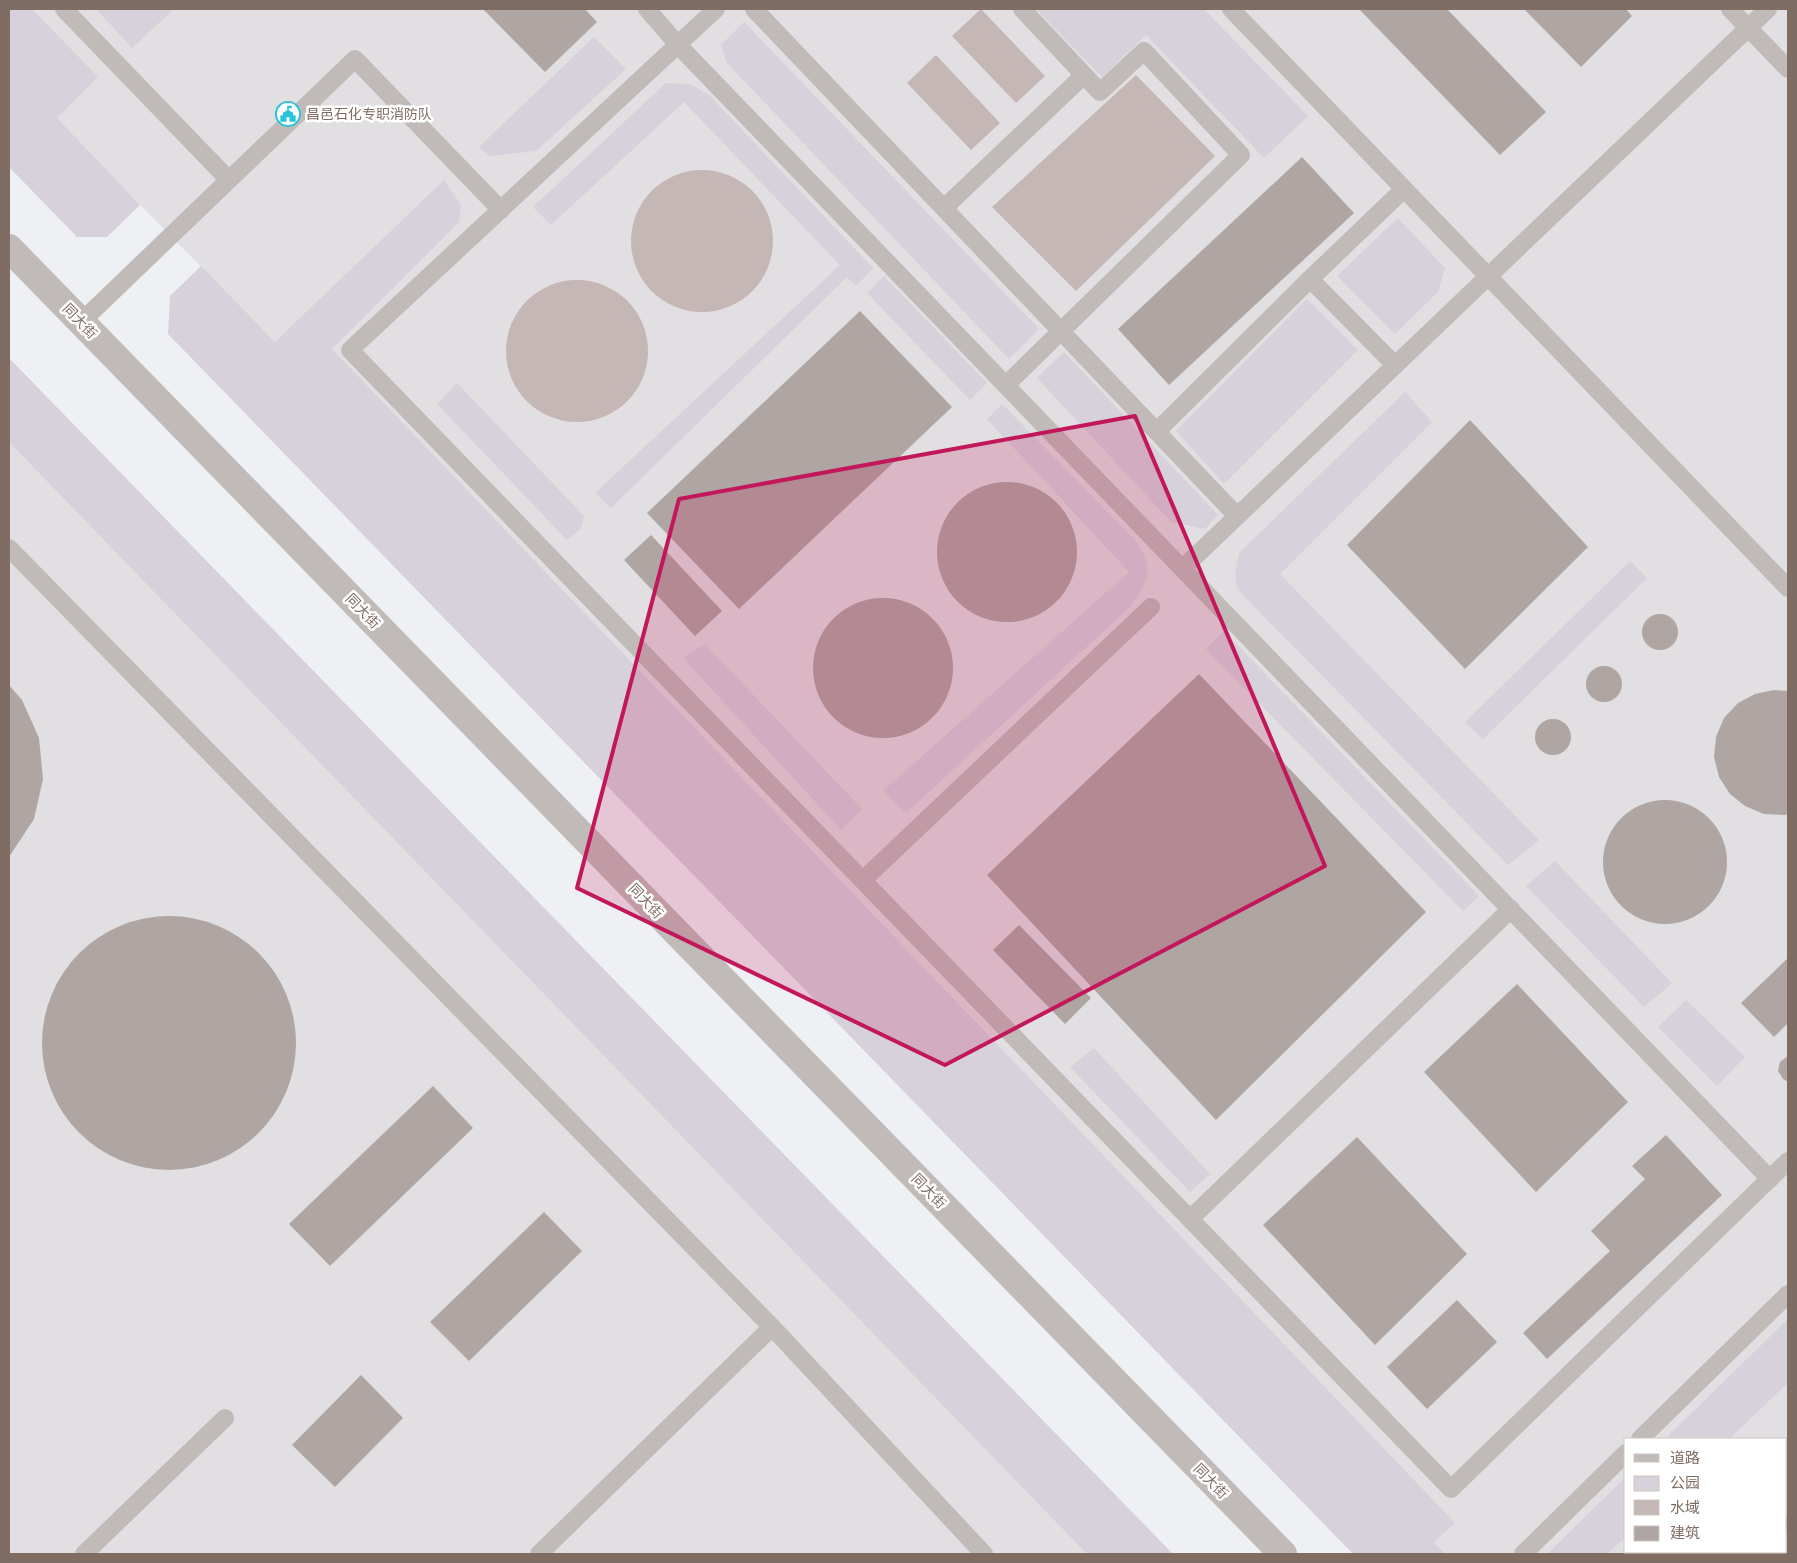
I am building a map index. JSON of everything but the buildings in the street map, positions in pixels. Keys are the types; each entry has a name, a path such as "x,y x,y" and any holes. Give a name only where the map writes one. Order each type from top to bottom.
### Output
{"street":[{"name":"同大街","path":"9,248 1283,1554"}],"lane":[{"path":"64,9 229,180"},
{"path":"647,9 678,45 1770,1178"},
{"path":"716,9 350,350 1451,1489 1788,1161"},
{"path":"754,9 1238,516"},
{"path":"1006,385 1241,155 1144,51 1100,92 1022,9"},
{"path":"1231,9 1788,588"},
{"path":"1730,9 1788,69"},
{"path":"1182,568 1768,9"},
{"path":"81,322 355,59 501,210"},
{"path":"944,208 1084,75"},
{"path":"1157,431 1404,189"},
{"path":"1310,279 1396,365"},
{"path":"9,548 772,1327 984,1554"},
{"path":"863,880 1151,607"},
{"path":"1190,1219 1511,909"},
{"path":"1641,1438 1788,1294"},
{"path":"538,1554 772,1327"},
{"path":"84,1554 225,1418"},
{"path":"1523,1554 1624,1455"}],"highlighted area":[{"path":"1135,416 1325,866 945,1065 577,888 679,499"}],"shaded area":[{"path":"9,9 1788,9 1788,1554 1446,1554 275,342 56,119"},
{"path":"9,437 1100,1554 9,1554"}],"green space":[{"path":"9,9 32,9 98,77 57,118 140,205 107,237 77,237 9,167"},
{"path":"96,9 174,9 132,48"},
{"path":"1036,9 1204,9 1308,116 1264,158 1146,35 1102,77"},
{"path":"744,22 1039,329 1009,359 726,62 721,45"},
{"path":"594,37 626,69 536,151 490,156 479,147"},
{"path":"666,83 690,84 709,95 873,268 856,286 847,277 611,508 595,493 840,265 684,102 551,225 533,207"},
{"path":"444,180 461,205 459,222 332,349 1455,1523 1434,1542 1446,1554 1353,1554 168,334 170,296 201,266 275,342"},
{"path":"1398,218 1445,268 1438,292 1395,334 1337,276"},
{"path":"884,276 987,383 970,400 867,293"},
{"path":"1307,299 1358,350 1224,484 1176,431"},
{"path":"1064,352 1218,515 1205,529 1171,522 1037,378"},
{"path":"9,358 1173,1554 1087,1554 9,442"},
{"path":"457,383 584,516 581,528 567,540 437,404"},
{"path":"1405,392 1432,422 1280,574 1539,840 1508,865 1237,589 1235,574 1239,553"},
{"path":"1002,404 1135,540 1145,559 1147,574 1142,589 1130,607 906,813 883,791 1129,572 987,419"},
{"path":"1630,561 1647,578 1483,739 1465,722"},
{"path":"1224,631 1479,896 1463,911 1206,649"},
{"path":"705,644 862,809 841,830 683,658"},
{"path":"1555,861 1672,983 1644,1007 1526,886"},
{"path":"1686,1000 1745,1057 1717,1086 1658,1027"},
{"path":"1094,1048 1210,1174 1190,1192 1070,1067"},
{"path":"1788,1319 1788,1383 1730,1438 1666,1438"},
{"path":"1624,1479 1624,1539 1607,1554 1547,1554"}],"water":[{"path":"981,9 1045,76 1016,103 952,36"},
{"path":"936,55 1000,123 971,150 907,83"},
{"path":"1136,75 1215,156 1076,291 992,207"},
{"path":"702,170 716,171 729,175 752,191 768,214 772,227 772,255 768,268 752,291 729,307 716,311 702,312 688,311 675,307 652,291 636,268 632,255 631,241 632,227 636,214 652,191 675,175 688,171"},
{"path":"577,280 591,281 604,285 627,301 643,324 647,337 647,365 643,378 627,401 604,417 591,421 577,422 563,421 550,417 527,401 511,378 507,365 506,351 507,337 511,324 527,301 550,285 563,281"}],"place":[{"name":"昌邑石化专职消防队","path":"288,114"}]}
